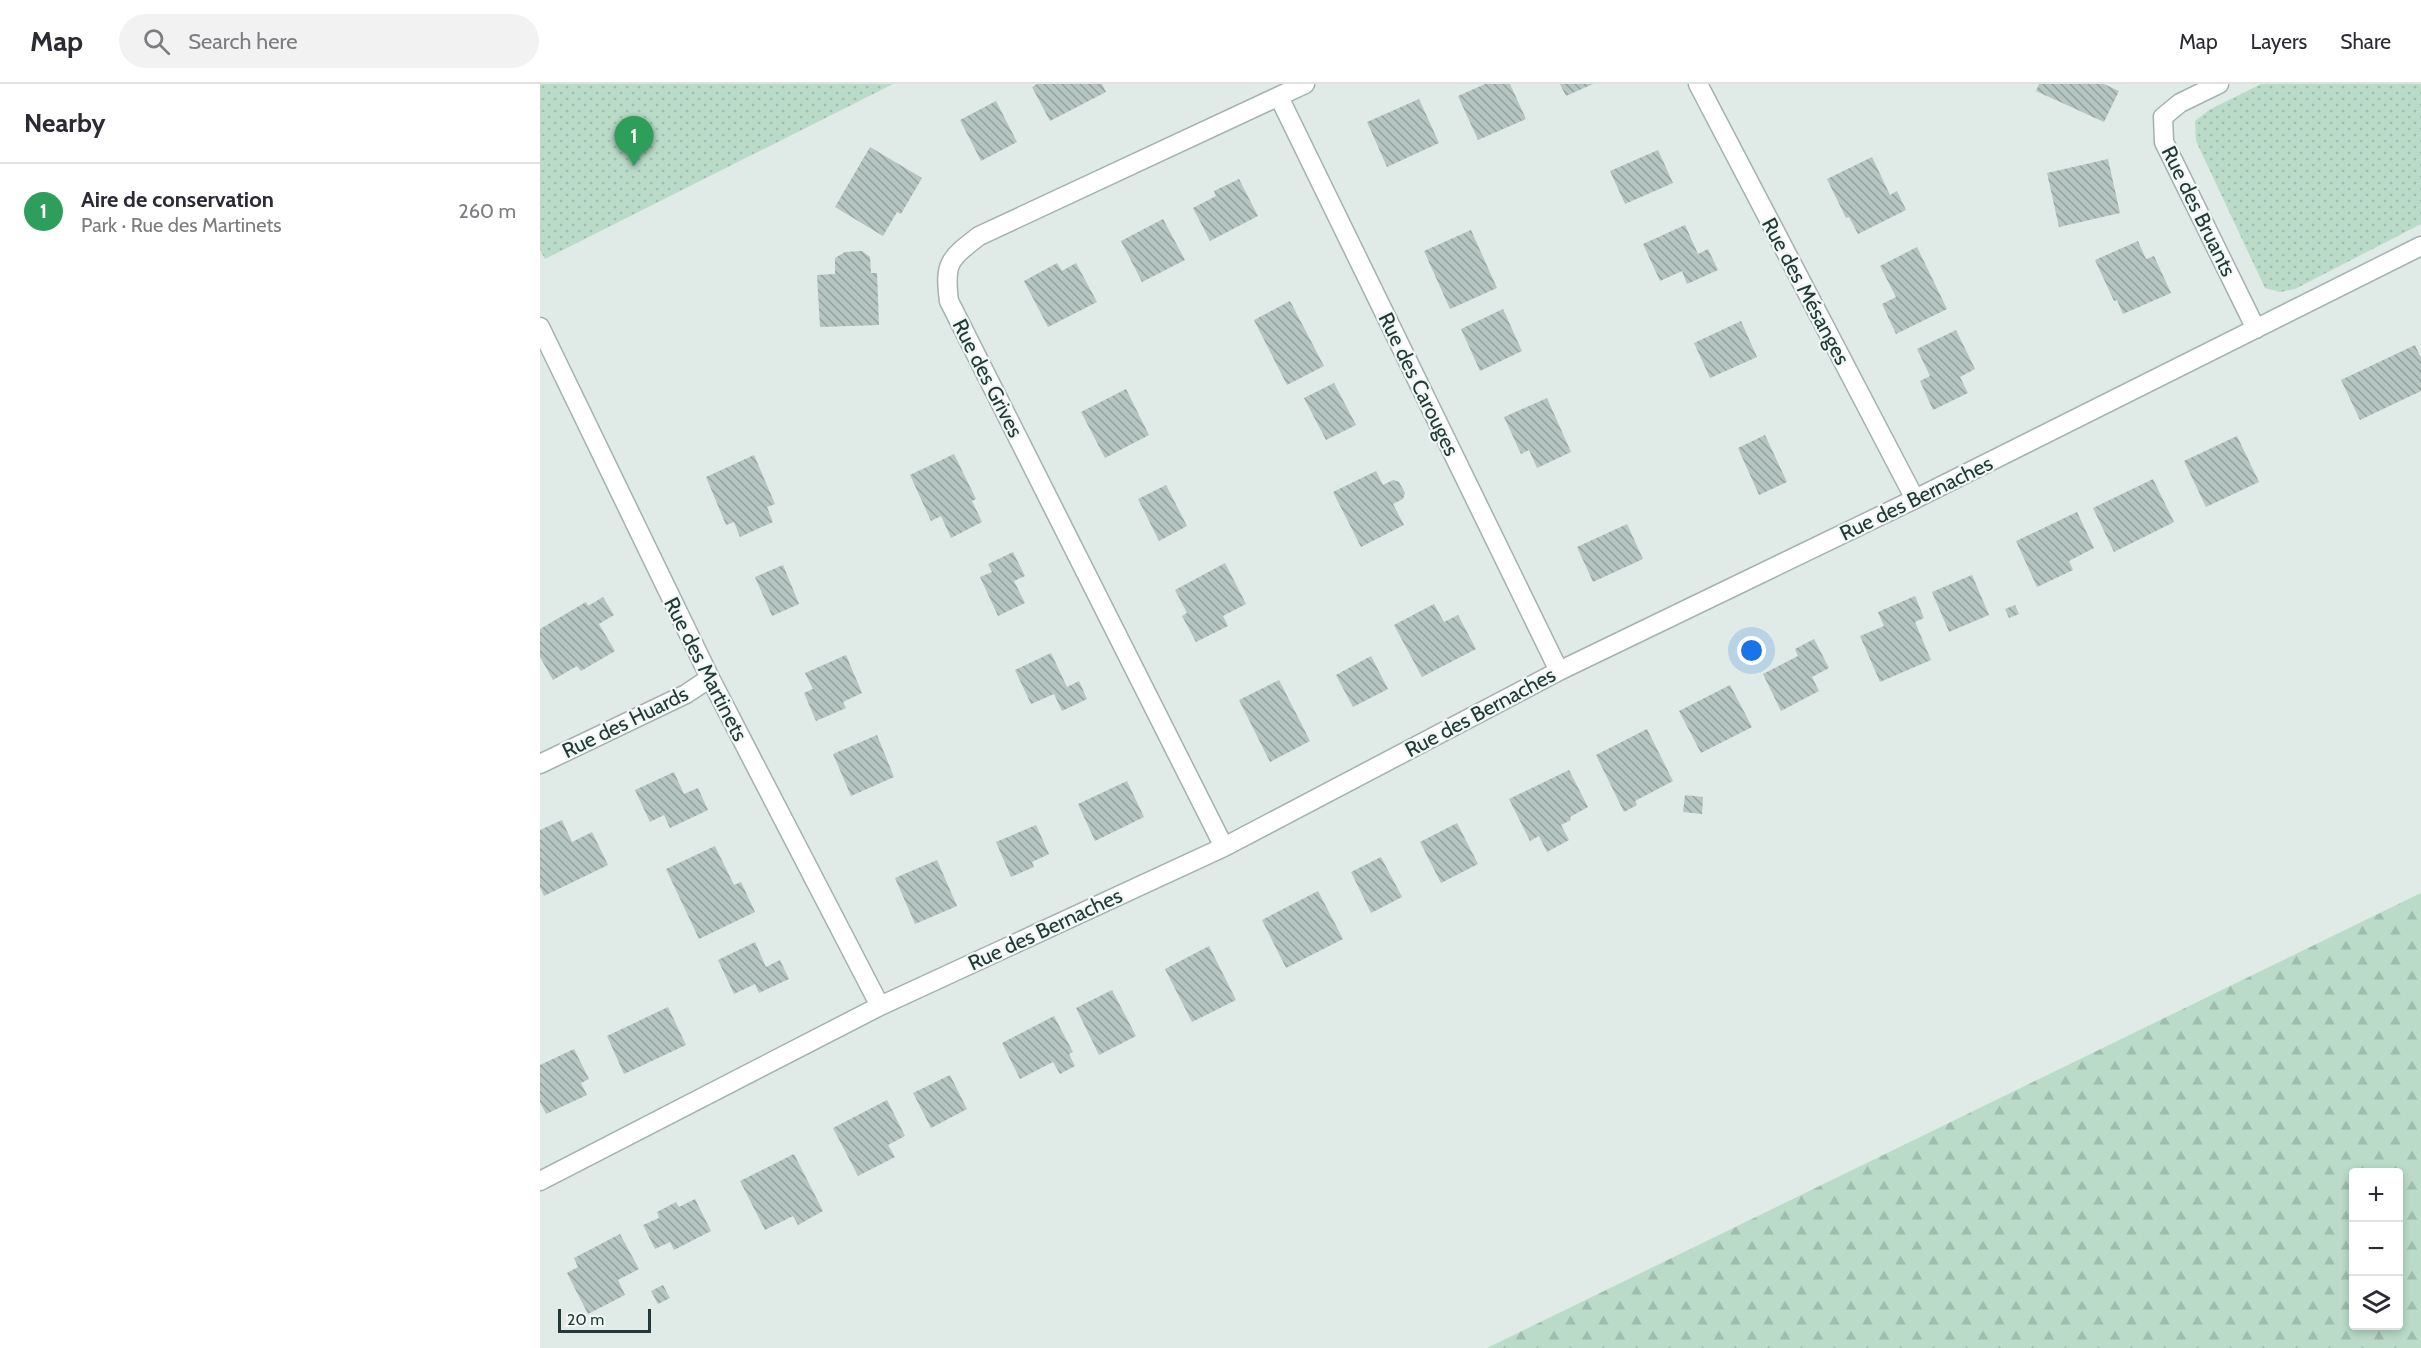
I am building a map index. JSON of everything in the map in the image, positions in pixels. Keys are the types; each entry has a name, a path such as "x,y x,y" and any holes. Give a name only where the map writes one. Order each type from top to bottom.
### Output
{"street":[{"name":"Rue des Grives","path":"1224,847 949,301 946,273 958,252 979,236 1305,84"},
{"name":"Rue des Mésanges","path":"1698,84 1915,499"},
{"name":"Rue des Bruants","path":"2219,84 2180,103 2163,117 2164,142 2256,329"},
{"name":"Rue des Carouges","path":"1279,97 1559,671"},
{"name":"Rue des Bernaches","path":"540,1181 880,1006 1224,847 1559,671 1915,499 2421,246"},
{"name":"Rue des Martinets","path":"540,327 710,678 880,1006"},
{"name":"Rue des Huards","path":"540,764 686,694 710,678"}],"green space":[{"path":"540,84 893,84 545,259 540,250"},
{"path":"2261,84 2421,84 2421,224 2295,289 2280,292 2265,288 2196,141 2195,121 2209,110"},
{"path":"2421,893 2421,1348 1487,1348"}],"building":[{"path":"1037,84 1102,84 1106,92 1050,121 1032,87"},
{"path":"1485,84 1510,84 1526,119 1478,140 1458,96"},
{"path":"1560,84 1593,84 1566,96"},
{"path":"2039,84 2104,84 2119,91 2104,122 2036,91"},
{"path":"1419,99 1439,143 1387,167 1367,122"},
{"path":"996,101 1017,142 981,161 960,120"},
{"path":"870,147 922,178 901,214 897,212 883,236 835,207"},
{"path":"1658,150 1673,183 1625,204 1610,171"},
{"path":"1872,157 1890,195 1897,191 1906,210 1858,234 1849,217 1846,218 1827,179"},
{"path":"2108,159 2120,213 2059,227 2047,173"},
{"path":"1239,179 1258,216 1210,241 1193,208 1216,196 1214,191"},
{"path":"1163,219 1185,260 1142,282 1121,241"},
{"path":"1685,225 1698,254 1708,249 1718,270 1687,284 1682,271 1660,281 1643,244"},
{"path":"1471,230 1497,288 1450,309 1424,251"},
{"path":"2138,241 2146,259 2154,256 2171,293 2123,314 2117,300 2114,301 2095,260"},
{"path":"1917,247 1947,309 1896,334 1882,304 1896,297 1880,266"},
{"path":"862,251 870,257 871,273 877,273 879,325 820,327 817,275 835,274 835,258 845,252"},
{"path":"1057,263 1062,271 1076,263 1097,302 1048,327 1024,281"},
{"path":"1290,301 1324,366 1287,385 1254,320"},
{"path":"1503,309 1522,351 1480,371 1461,329"},
{"path":"1741,321 1757,357 1710,378 1694,343"},
{"path":"1956,330 1975,369 1960,377 1968,393 1933,410 1920,381 1930,376 1917,349"},
{"path":"2415,345 2421,358 2421,391 2360,420 2341,380"},
{"path":"1334,383 1356,425 1326,440 1304,398"},
{"path":"1126,389 1149,435 1105,458 1081,412"},
{"path":"1547,398 1571,452 1537,468 1529,450 1521,454 1504,417"},
{"path":"1765,435 1787,482 1759,495 1738,448"},
{"path":"2237,436 2259,482 2206,507 2184,461"},
{"path":"954,454 976,499 972,501 982,522 951,538 941,516 931,521 910,475"},
{"path":"754,455 775,504 767,507 773,522 740,537 734,522 726,525 706,477"},
{"path":"1376,471 1383,485 1393,480 1399,482 1405,493 1403,499 1393,504 1404,525 1361,547 1333,492"},
{"path":"2153,479 2174,522 2114,552 2093,508"},
{"path":"1166,485 1187,526 1159,541 1138,499"},
{"path":"2077,512 2094,548 2069,561 2073,570 2037,587 2016,541"},
{"path":"1627,524 1643,559 1593,582 1577,547"},
{"path":"1013,552 1025,576 1014,581 1025,603 998,616 980,577 992,572 988,564"},
{"path":"1225,563 1246,604 1223,616 1228,626 1196,642 1182,616 1187,613 1175,590"},
{"path":"783,565 799,604 772,616 755,577"},
{"path":"1972,575 1989,615 1949,632 1932,592"},
{"path":"1915,596 1924,618 1915,622 1931,660 1880,682 1860,636 1884,626 1878,612"},
{"path":"603,597 614,615 599,624 615,651 581,671 577,666 553,680 540,657 540,629 586,602 588,606"},
{"path":"1434,604 1444,622 1458,615 1476,649 1422,677 1394,625"},
{"path":"2015,605 2019,614 2009,618 2005,609"},
{"path":"1814,639 1829,668 1812,677 1819,691 1781,711 1763,674 1798,656 1795,649"},
{"path":"1051,653 1067,687 1079,681 1087,699 1062,711 1054,694 1031,704 1015,670"},
{"path":"846,655 862,693 843,702 846,708 816,721 804,693 813,689 805,673"},
{"path":"1371,656 1388,689 1353,707 1336,675"},
{"path":"1279,680 1310,741 1270,762 1239,700"},
{"path":"1730,685 1752,727 1701,753 1679,711"},
{"path":"1647,729 1673,781 1635,801 1637,805 1624,812 1596,755"},
{"path":"877,735 894,777 851,796 833,754"},
{"path":"1569,770 1588,807 1561,825 1569,840 1547,852 1539,836 1530,841 1509,799"},
{"path":"674,772 684,794 698,788 708,810 670,828 664,815 650,822 635,790"},
{"path":"1127,781 1144,817 1095,841 1078,804"},
{"path":"1685,795 1703,797 1702,814 1683,812"},
{"path":"562,820 572,842 592,832 608,865 544,896 540,887 540,830"},
{"path":"1457,823 1478,864 1441,883 1420,842"},
{"path":"1036,825 1049,854 1032,862 1034,867 1011,877 996,842"},
{"path":"715,846 734,885 741,882 755,912 699,939 666,869"},
{"path":"1381,857 1402,897 1371,913 1351,872"},
{"path":"937,860 957,906 915,924 895,878"},
{"path":"1318,891 1343,939 1286,968 1262,920"},
{"path":"755,942 766,967 780,960 789,979 759,993 755,984 734,994 718,960"},
{"path":"1209,946 1236,1000 1192,1022 1165,969"},
{"path":"1112,990 1136,1036 1099,1055 1076,1008"},
{"path":"668,1007 686,1045 624,1074 607,1036"},
{"path":"1054,1016 1073,1052 1069,1054 1075,1066 1060,1074 1053,1062 1020,1079 1002,1043"},
{"path":"574,1049 589,1079 581,1083 587,1095 546,1114 540,1102 540,1065"},
{"path":"950,1075 967,1109 931,1128 913,1093"},
{"path":"887,1100 905,1136 888,1145 895,1157 858,1176 833,1128"},
{"path":"794,1154 823,1211 798,1225 793,1216 765,1230 740,1181"},
{"path":"695,1199 711,1231 674,1250 670,1242 655,1249 643,1225 659,1218 657,1212 676,1202 679,1207"},
{"path":"620,1234 639,1269 618,1280 625,1295 588,1314 567,1273 578,1267 574,1258"},
{"path":"663,1285 670,1298 658,1304 651,1291"}],"place":[{"name":"Aire de conservation","path":"634,166"}]}
